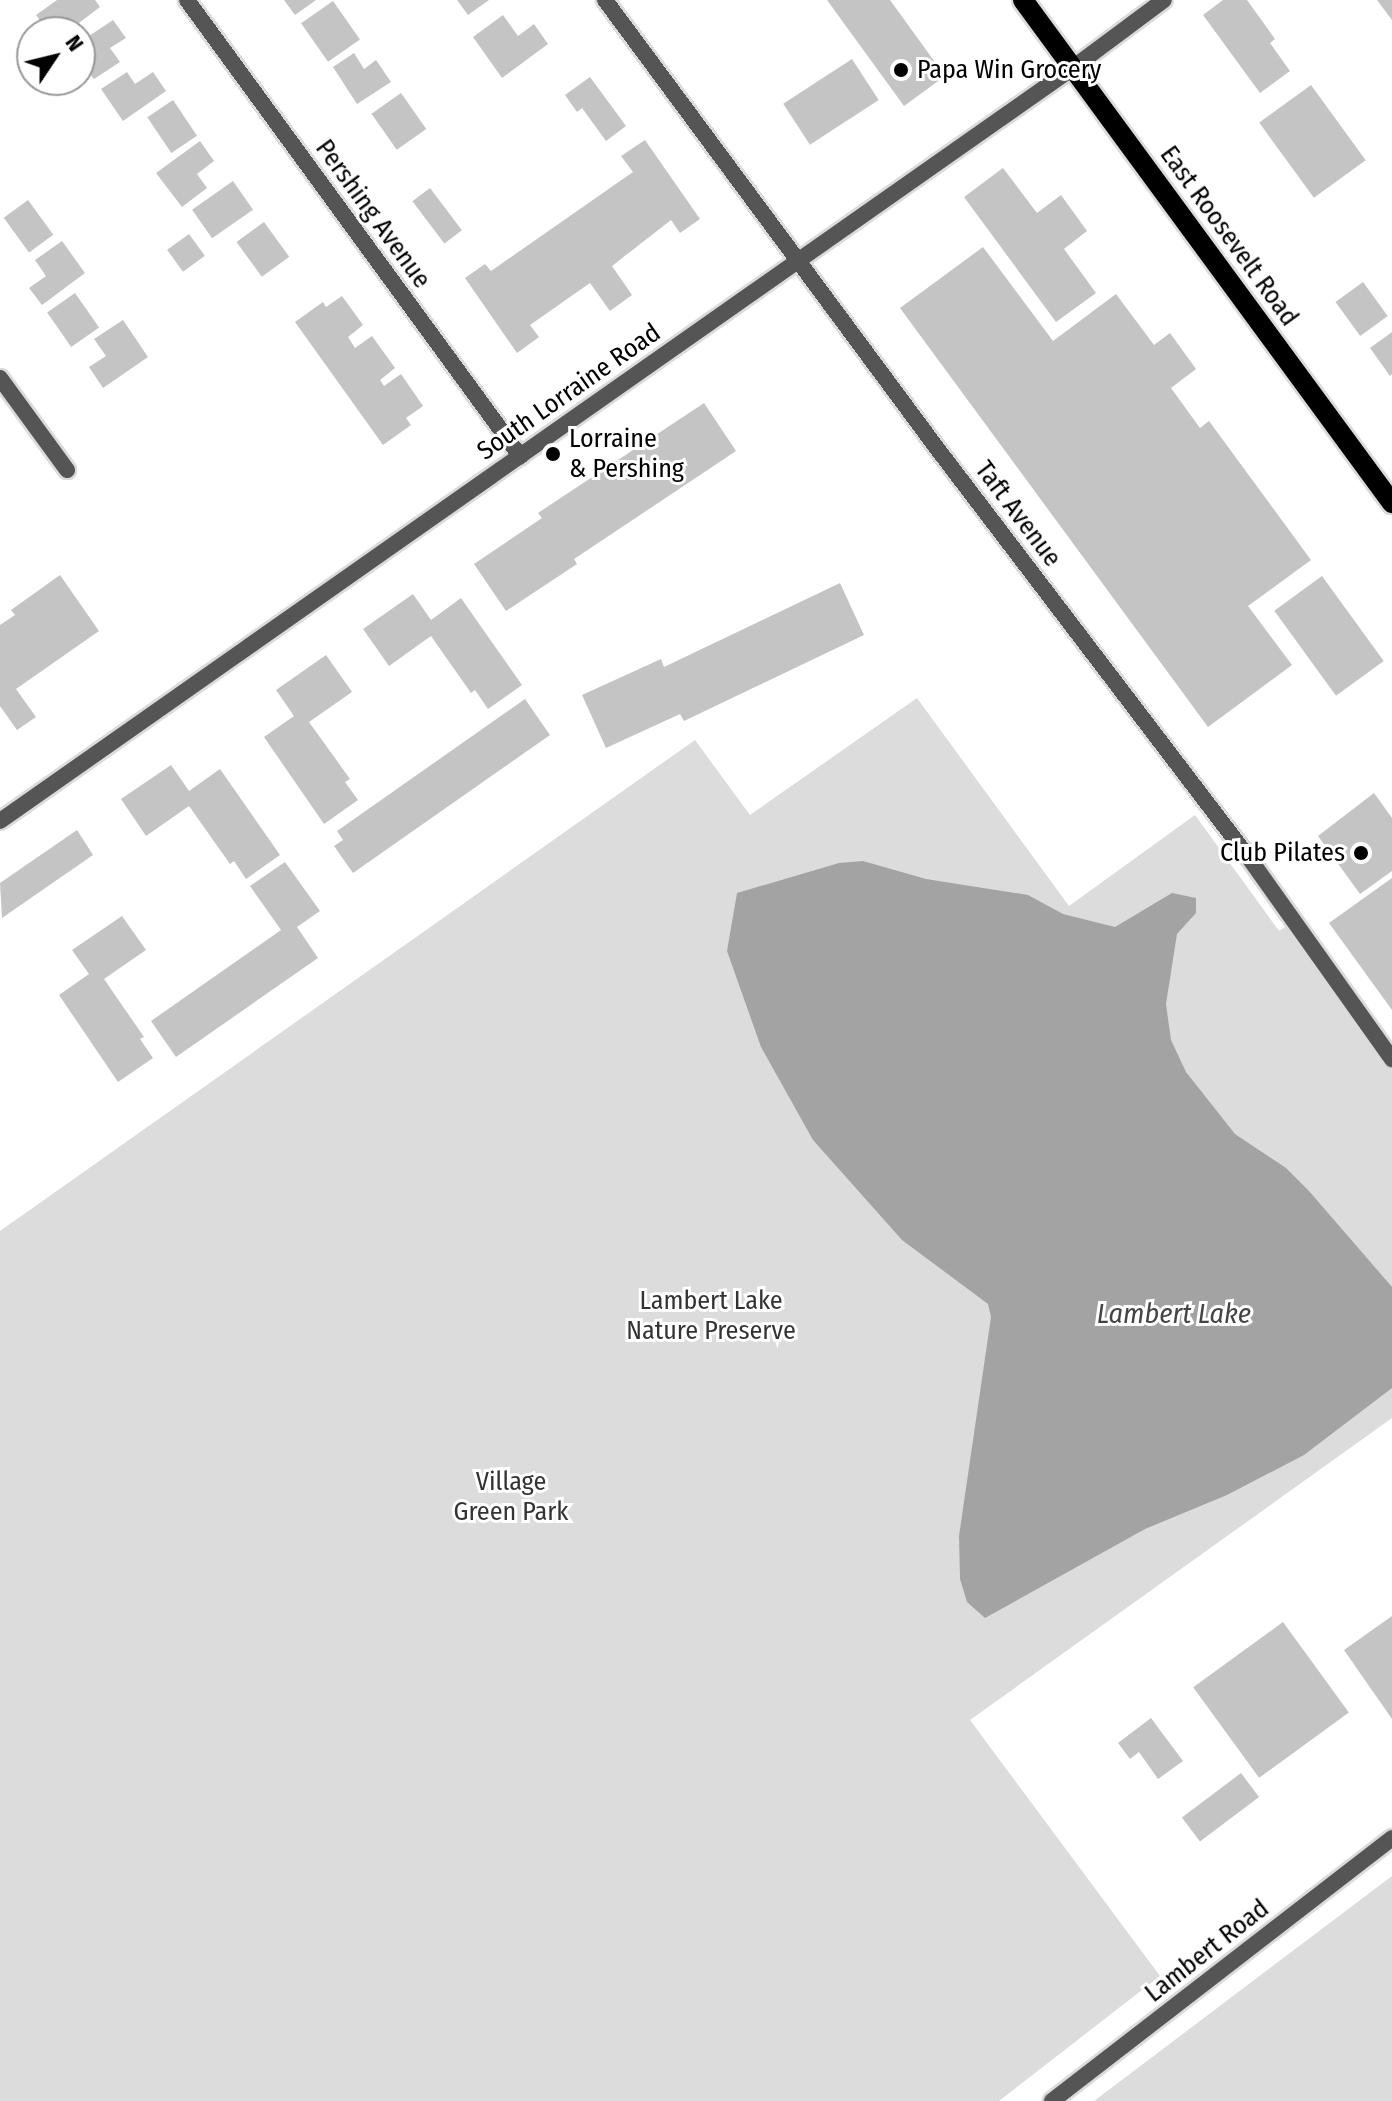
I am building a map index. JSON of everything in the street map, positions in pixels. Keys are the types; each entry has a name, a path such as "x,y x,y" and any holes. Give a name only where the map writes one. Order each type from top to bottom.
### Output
{"main road":[{"name":"East Roosevelt Road","path":"1023,0 1392,503"}],"street":[{"name":"Pershing Avenue","path":"187,0 520,456"},
{"name":"Taft Avenue","path":"605,0 1249,858 1392,1059"},
{"name":"South Lorraine Road","path":"0,821 799,261 1164,0"},
{"path":"0,378 67,470"},
{"name":"Lambert Road","path":"1052,2101 1392,1838"}],"green space":[{"name":"Village Green Park","path":"917,698 1069,906 1195,815 1279,931 1291,923 1392,1060 1392,1418 970,1720 1160,1976 999,2101 0,2101 0,1231 695,740 750,815"},
{"path":"1392,1876 1392,2101 1094,2101"}],"water":[{"name":"Lambert Lake","path":"863,861 926,879 1028,895 1063,914 1115,927 1172,893 1196,898 1196,913 1177,934 1166,1004 1171,1040 1186,1072 1235,1134 1286,1168 1392,1287 1392,1388 1304,1455 1227,1495 1145,1529 985,1618 967,1602 960,1579 959,1536 991,1317 988,1304 902,1240 813,1140 761,1047 727,951 737,893 839,863"}],"building":[{"path":"57,0 95,0 100,7 88,16 36,15"},
{"path":"284,0 316,0 295,15"},
{"path":"457,0 489,0 468,15"},
{"path":"827,0 890,0 945,76 904,106"},
{"path":"1223,0 1247,0 1275,39 1270,43 1290,71 1260,93 1203,15"},
{"path":"1377,0 1392,0 1392,20"},
{"path":"333,1 360,40 328,62 301,23"},
{"path":"503,15 518,36 534,24 548,44 502,78 473,37"},
{"path":"113,20 126,38 110,48 120,62 96,78 96,31"},
{"path":"354,53 364,69 376,60 391,82 357,104 333,67"},
{"path":"852,59 879,100 810,145 783,104"},
{"path":"127,72 135,84 153,72 166,91 123,121 101,89"},
{"path":"590,77 626,126 606,141 582,108 577,112 565,95"},
{"path":"1311,85 1366,160 1314,198 1259,123"},
{"path":"401,93 426,129 397,150 372,114"},
{"path":"173,100 197,136 171,153 147,117"},
{"path":"645,140 700,219 680,233 671,220 612,266 632,295 610,311 590,283 530,325 539,337 517,353 465,278 485,264 491,271 633,172 621,156"},
{"path":"200,141 214,161 197,174 207,188 182,207 156,173"},
{"path":"1003,168 1037,213 1061,195 1087,231 1064,249 1096,293 1056,322 964,197"},
{"path":"233,181 253,210 212,238 192,210"},
{"path":"430,188 462,230 444,244 412,201"},
{"path":"28,200 53,235 29,252 4,218"},
{"path":"264,222 289,257 262,277 236,242"},
{"path":"189,234 205,256 183,272 167,250"},
{"path":"62,241 85,273 42,305 29,288 46,276 35,260"},
{"path":"983,247 1053,341 1116,294 1154,345 1170,333 1196,369 1171,388 1200,428 1209,421 1311,560 1248,606 1292,665 1208,727 900,308"},
{"path":"1363,282 1388,316 1360,336 1335,302"},
{"path":"75,293 99,327 71,347 47,313"},
{"path":"342,296 363,325 348,337 355,348 372,336 395,368 380,380 384,386 401,374 423,406 406,418 411,425 383,445 295,322 323,302 326,307"},
{"path":"123,320 148,357 103,388 89,367 106,356 94,339"},
{"path":"1392,332 1392,374 1390,376 1370,348"},
{"path":"704,403 736,451 574,559 577,564 506,611 474,564 542,518 538,513"},
{"path":"60,575 99,631 16,689 36,717 17,730 0,706 0,625 15,615 11,610"},
{"path":"1322,576 1384,661 1336,696 1274,611"},
{"path":"840,583 864,635 684,721 680,714 606,748 582,695 661,659 664,667"},
{"path":"413,594 431,620 461,598 522,685 488,709 475,690 471,693 431,636 389,666 363,629"},
{"path":"326,655 352,692 309,722 350,779 345,782 358,800 324,824 264,737 294,716 276,690"},
{"path":"525,699 550,735 353,873 334,846 343,840 337,831"},
{"path":"171,765 189,791 220,769 280,855 246,879 234,861 230,864 189,806 146,836 121,799"},
{"name":"Club Pilates","path":"1374,793 1392,818 1392,871 1360,894 1318,836"},
{"path":"77,830 93,855 2,918 0,883"},
{"path":"285,862 320,911 297,927 318,958 176,1057 151,1021 281,930 250,886"},
{"path":"1392,878 1392,1010 1329,923"},
{"path":"122,916 146,950 104,979 144,1037 140,1039 153,1058 118,1082 59,995 89,974 72,950"},
{"path":"1392,1616 1392,1719 1344,1650"},
{"path":"1283,1622 1349,1713 1259,1778 1193,1687"},
{"path":"1151,1718 1183,1761 1158,1779 1139,1752 1130,1759 1118,1743"},
{"path":"1241,1773 1259,1797 1200,1841 1182,1818"}],"place":[{"name":"Papa Win Grocery","path":"901,70"},
{"name":"Lorraine & Pershing","path":"553,454"},
{"name":"Club Pilates","path":"1361,853"}],"park label":[{"name":"Lambert Lake Nature Preserve","path":"711,1316"}]}
